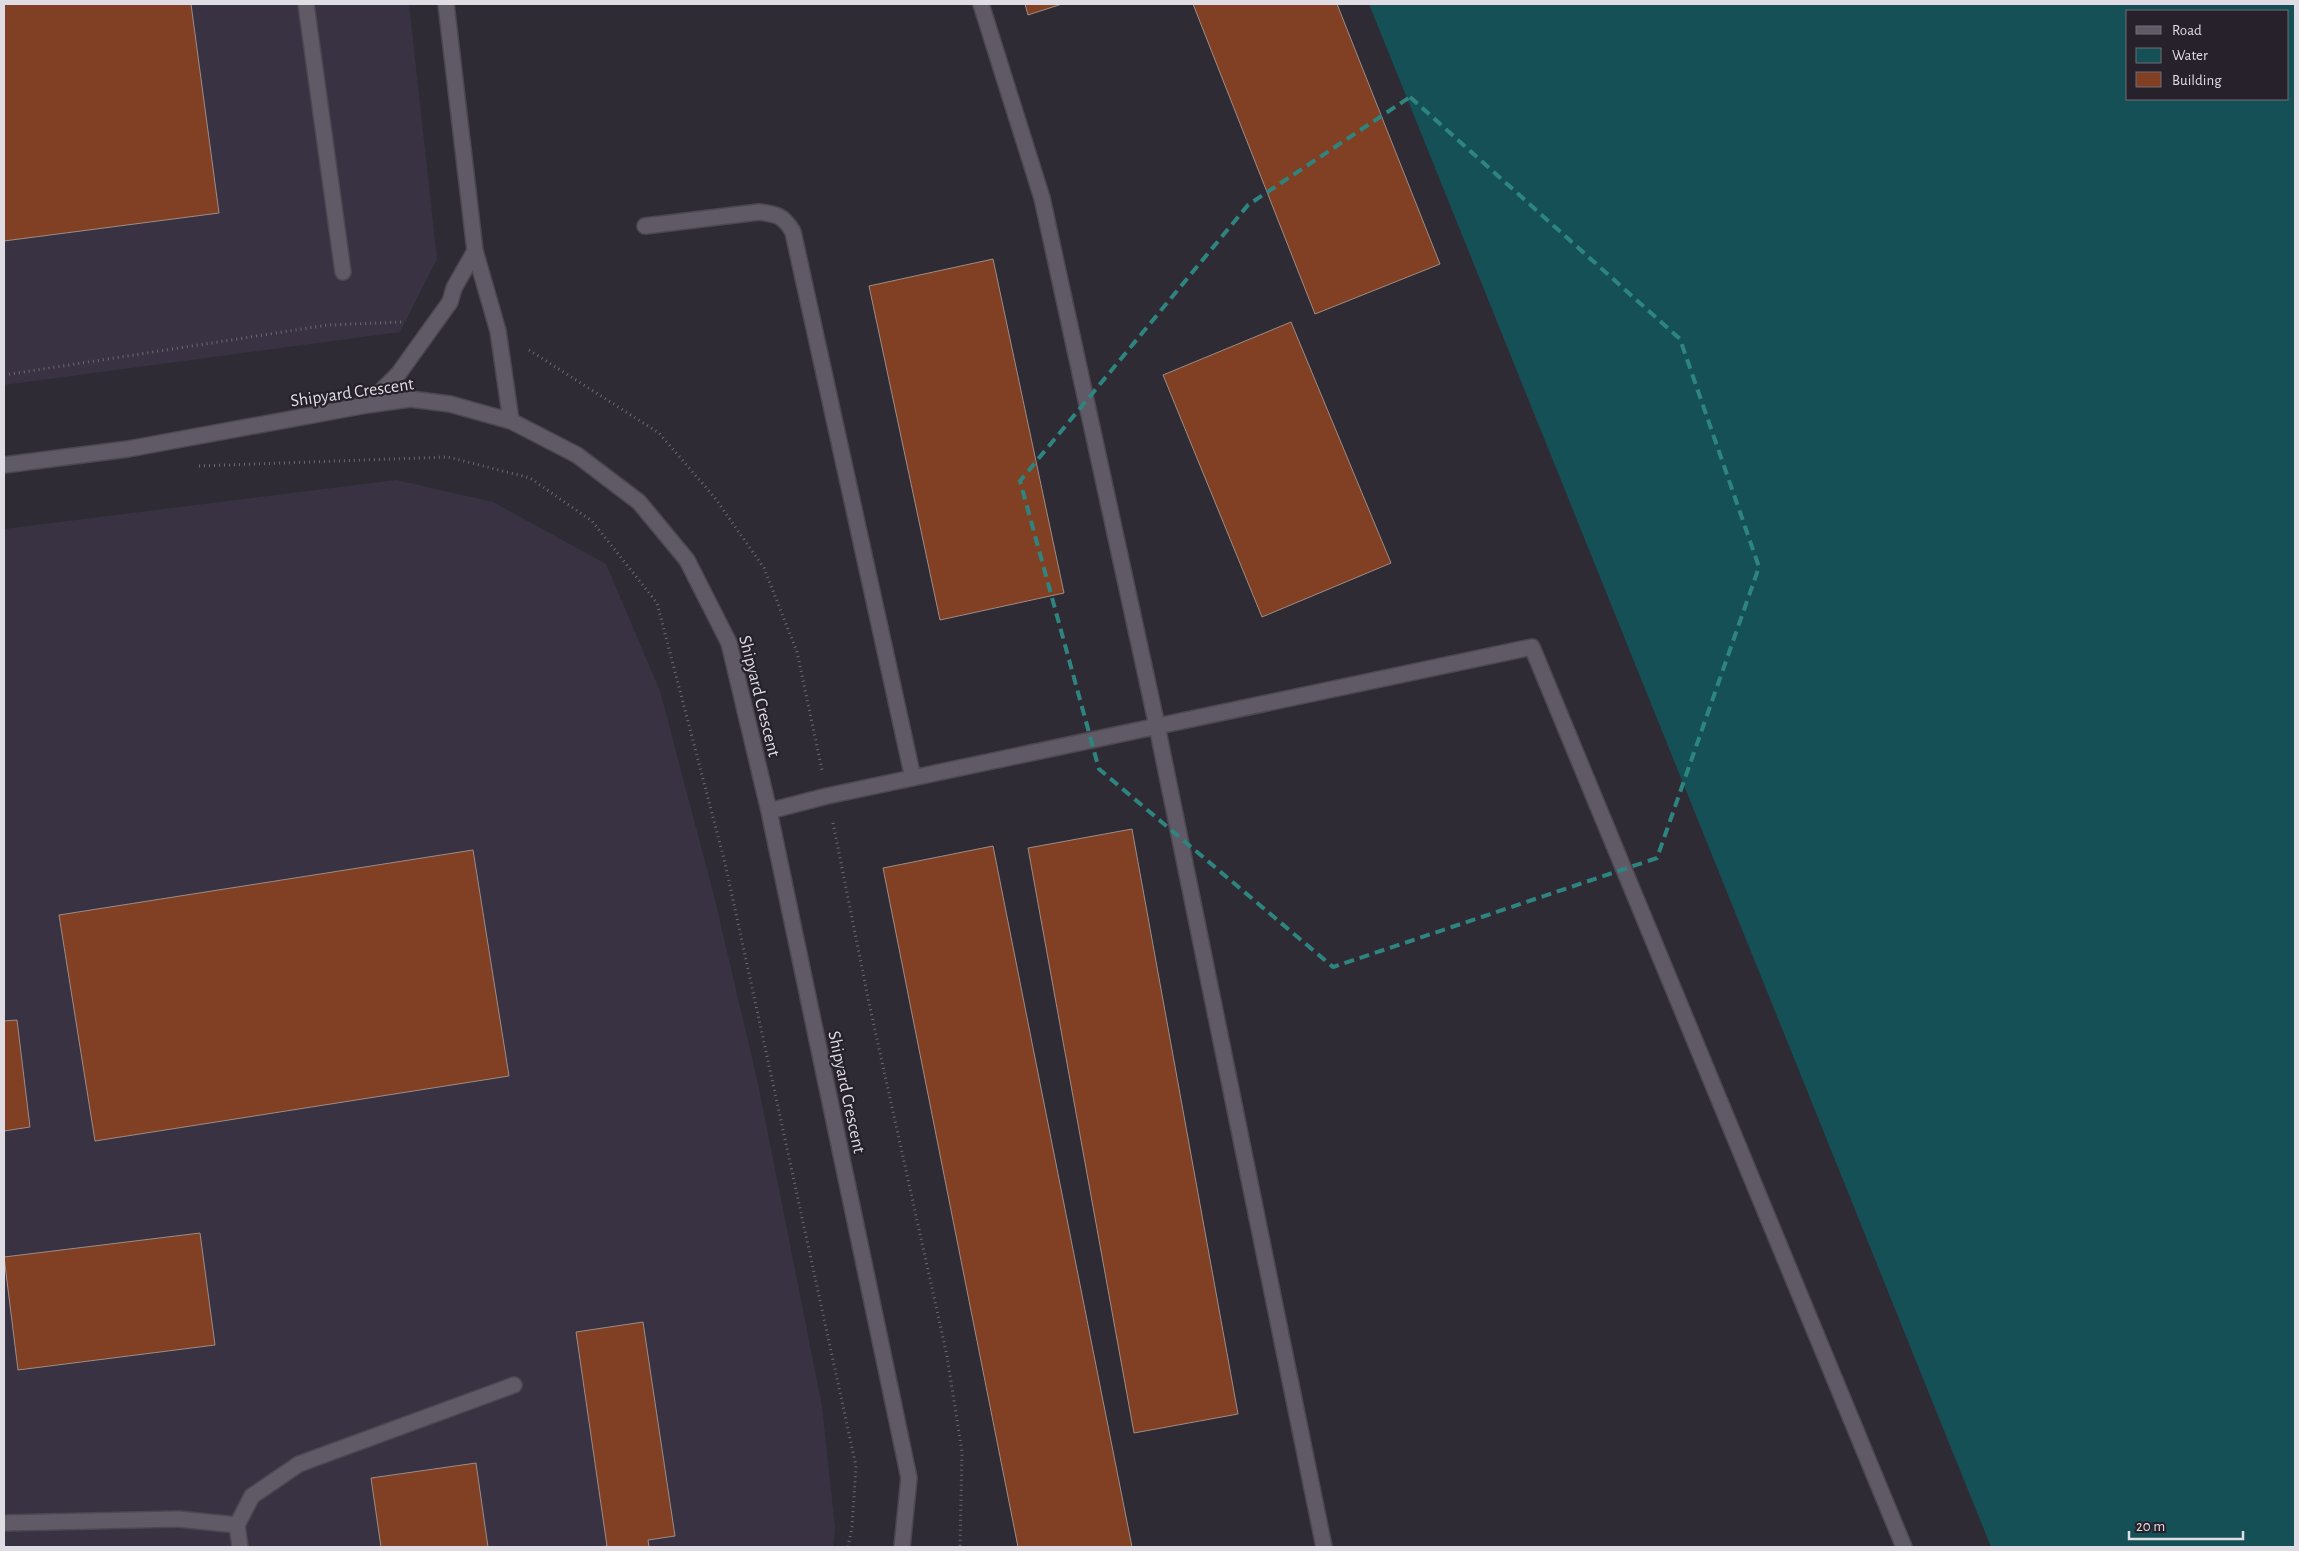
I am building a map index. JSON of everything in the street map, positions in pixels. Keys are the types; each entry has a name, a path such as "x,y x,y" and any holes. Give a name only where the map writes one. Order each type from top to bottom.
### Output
{"street":[{"path":"306,4 343,272"},
{"path":"446,4 475,251 498,331 511,420"},
{"path":"981,4 1042,198 1157,726 1324,1547"},
{"path":"645,226 759,212 774,213 787,221 793,232 913,778"},
{"path":"367,405 399,373 434,321 450,302 454,288 475,251"},
{"name":"Shipyard Crescent","path":"4,465 128,449 367,405 410,399 450,404 511,420 577,455 639,502 687,560 729,643 769,811 909,1478 902,1547"},
{"path":"769,811 827,796 1532,647 1904,1547"},
{"path":"240,1547 237,1525 252,1496 299,1464 514,1385"},
{"path":"4,1523 178,1519 237,1525"}],"path":[{"path":"4,375 328,325 434,321"},
{"path":"498,331 659,433 715,498 764,568 797,652 871,1012 947,1356 962,1452 960,1547"},
{"path":"191,467 448,456 530,478 592,520 657,603 725,863 856,1466 852,1527 848,1547"}],"highlighted area":[{"path":"1410,97 1680,339 1759,567 1657,858 1333,967 1099,769 1020,481 1248,205"}],"shaded area":[{"path":"4,4 409,4 437,259 400,332 4,385"},
{"path":"396,480 493,502 606,564 660,691 715,900 758,1084 822,1406 835,1528 833,1547 4,1547 4,529"}],"water":[{"path":"1369,4 2295,4 2295,1547 1991,1547"}],"building":[{"path":"4,4 191,4 219,213 4,241"},
{"path":"1025,4 1062,4 1028,15"},
{"path":"1193,4 1337,4 1440,264 1315,314"},
{"path":"993,259 1064,593 940,620 869,286"},
{"path":"1291,322 1391,563 1262,617 1163,375"},
{"path":"1132,829 1238,1414 1134,1433 1028,848"},
{"path":"993,846 1132,1547 1018,1547 883,868"},
{"path":"473,850 509,1076 95,1141 59,915"},
{"path":"17,1020 30,1127 4,1131 4,1021"},
{"path":"200,1233 215,1345 18,1370 4,1257"},
{"path":"643,1322 675,1536 648,1540 649,1547 601,1547 607,1546 576,1332"},
{"path":"476,1463 488,1547 381,1547 371,1478"}]}
